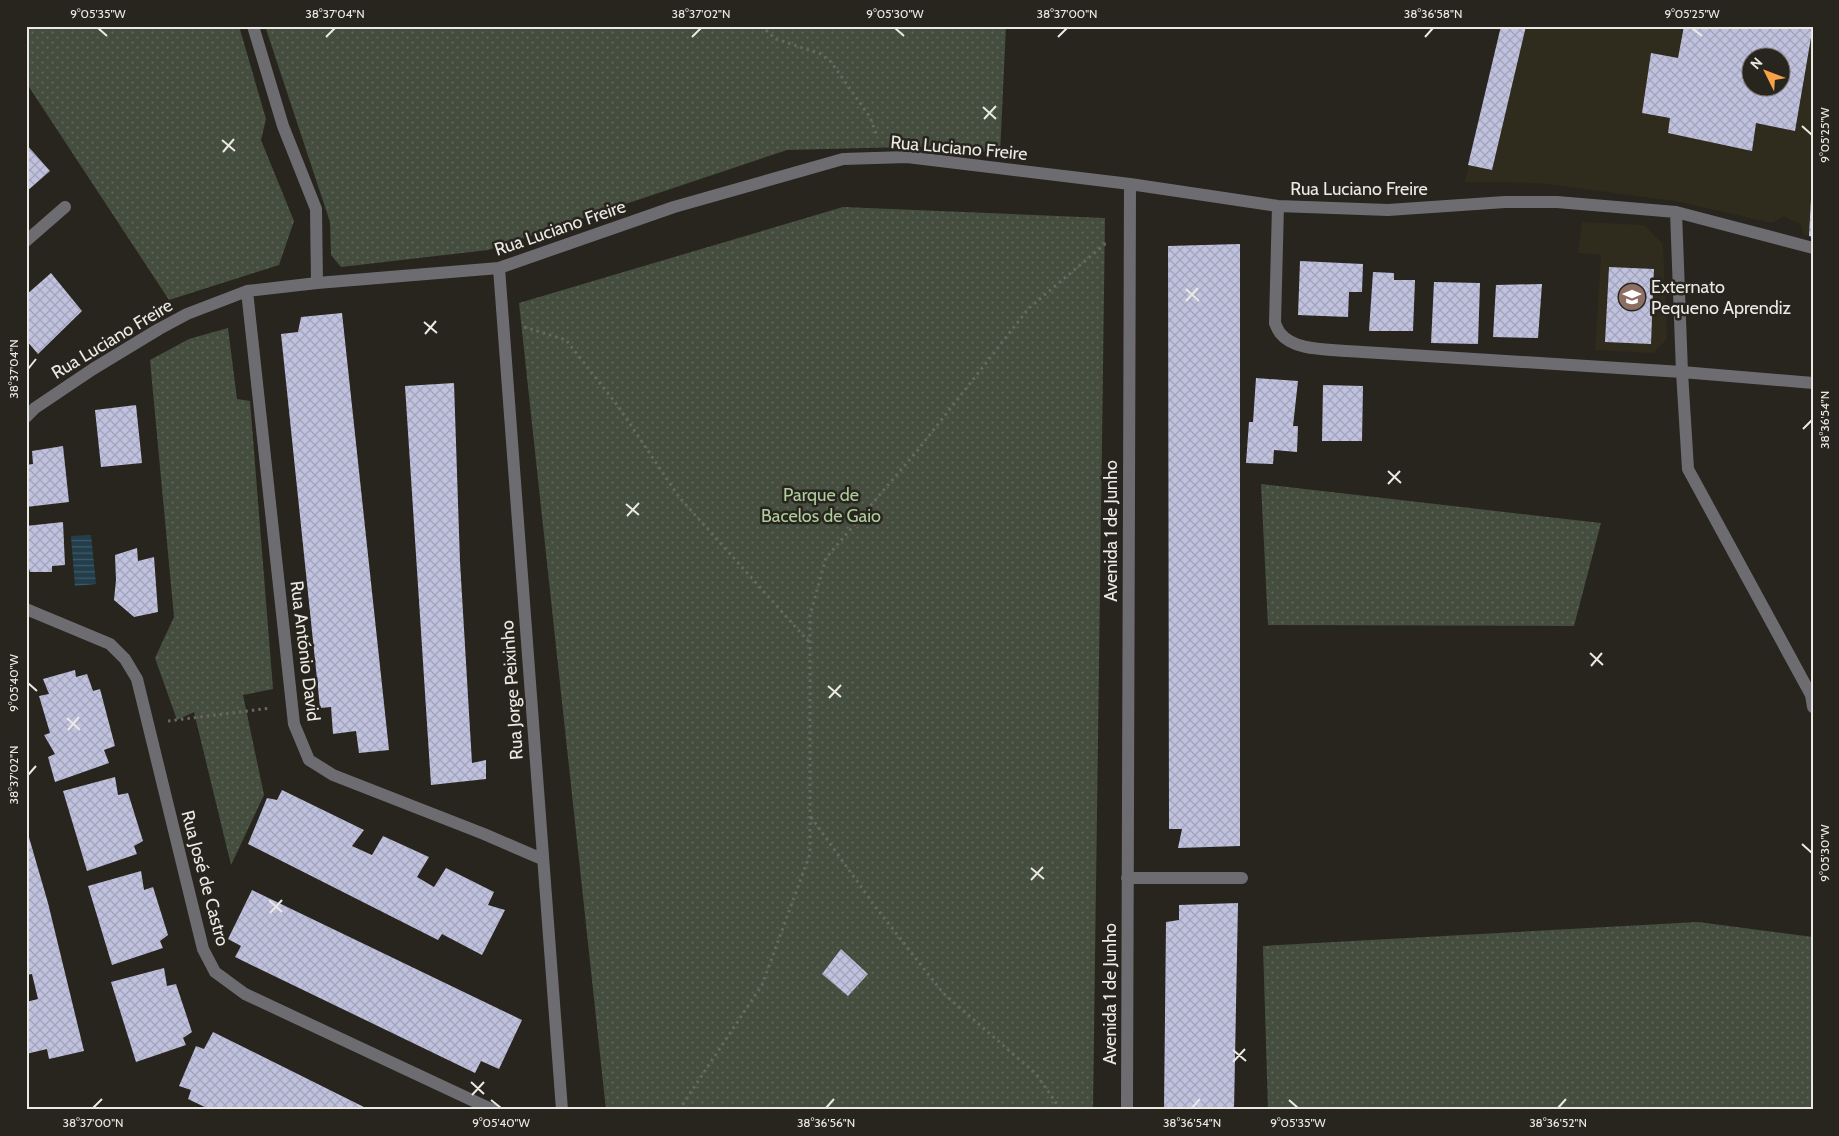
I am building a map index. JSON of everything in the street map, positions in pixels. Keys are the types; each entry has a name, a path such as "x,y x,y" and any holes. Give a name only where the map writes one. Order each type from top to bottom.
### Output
{"street":[{"path":"253,26 283,126 316,209 317,283"},
{"name":"Rua Luciano Freire","path":"26,417 35,408 93,369 159,329 187,314 247,291 317,283 498,268 684,204 843,159 907,157 1130,184 1278,206 1388,210 1505,202 1557,202 1676,212 1813,248"},
{"name":"Avenida 1 de Junho","path":"1127,1110 1130,184"},
{"path":"1278,206 1275,322 1280,333 1289,341 1304,347 1682,372 1813,383"},
{"path":"26,241 65,207"},
{"path":"1676,212 1688,469 1811,695 1813,707"},
{"name":"Rua Jorge Peixinho","path":"498,268 562,1110"},
{"name":"Rua António David","path":"247,291 294,724 309,760 332,775 484,834 542,859"},
{"name":"Rua José de Castro","path":"26,609 110,644 125,659 136,679 203,949 216,972 245,994 494,1110"},
{"path":"1128,878 1242,878"}],"path":[{"path":"761,26 776,39 821,54 831,62 870,117 885,158"},
{"path":"679,1110 762,985 810,854 810,616 826,558 917,451 1029,308 1105,244 1130,239"},
{"path":"502,320 566,340 618,406 679,498 810,643"},
{"path":"147,724 292,705"},
{"path":"811,816 877,909 943,993 1036,1074 1061,1110"}],"shaded area":[{"path":"1501,26 1813,26 1813,237 1804,235 1800,223 1784,216 1772,223 1675,201 1538,183 1465,182"},
{"name":"Externato Pequeno Aprendiz","path":"1582,222 1644,225 1663,244 1667,339 1653,353 1595,350 1601,255 1578,253"}],"green space":[{"path":"26,26 239,26 266,119 261,140 294,221 279,265 169,300 29,87 26,89"},
{"path":"265,26 1006,26 1000,154 946,146 787,150 488,250 341,267 331,255 330,222"},
{"name":"Parque de Bacelos de Gaio","path":"843,207 1105,218 1093,1110 606,1110 519,303"},
{"path":"228,328 237,399 250,401 273,689 243,695 264,795 231,865 194,712 177,720 155,658 174,617 150,360 189,339"},
{"path":"1261,484 1601,523 1574,626 1268,625"},
{"path":"1698,922 1813,937 1813,1110 1268,1110 1263,946"}],"water":[{"path":"91,535 96,584 75,586 71,536"}],"building":[{"path":"1501,26 1526,26 1492,170 1468,165"},
{"path":"1684,26 1813,26 1795,131 1756,123 1752,151 1668,133 1670,118 1642,113 1651,53 1678,58"},
{"path":"26,144 50,171 26,192"},
{"path":"1811,199 1813,200 1813,237 1809,236"},
{"path":"1240,244 1240,846 1178,848 1182,829 1169,829 1168,246"},
{"path":"1300,261 1363,264 1362,292 1349,292 1348,317 1298,315"},
{"path":"1609,267 1654,269 1651,344 1605,342"},
{"path":"1373,272 1394,273 1394,280 1415,280 1413,331 1369,331"},
{"path":"51,273 82,311 38,354 26,340 26,295"},
{"path":"1434,282 1480,283 1478,344 1431,343"},
{"path":"1542,284 1538,338 1493,337 1496,285"},
{"path":"342,313 389,750 359,753 356,731 333,734 331,707 320,708 281,334 298,332 301,317"},
{"path":"1256,378 1298,381 1293,426 1298,426 1297,452 1274,450 1273,464 1246,463 1249,422 1253,422"},
{"path":"454,383 460,562 472,763 486,760 486,779 431,785 405,386"},
{"path":"1323,385 1363,386 1362,441 1322,441"},
{"path":"136,405 142,463 101,467 95,410"},
{"path":"63,446 69,502 26,507 26,465 33,464 32,451"},
{"path":"63,522 65,565 52,566 52,572 30,572 26,559 26,526"},
{"path":"137,548 138,561 154,557 158,612 134,617 114,600 116,580 115,555"},
{"path":"75,670 76,677 87,674 93,691 100,689 115,746 104,750 109,763 55,782 48,757 55,754 44,735 50,733 39,696 49,694 43,679"},
{"path":"115,777 118,795 128,793 143,841 134,846 137,854 87,871 63,791"},
{"path":"282,790 364,830 352,846 372,855 383,836 429,857 417,877 434,887 446,868 494,892 488,905 505,910 482,955 442,934 438,940 248,844 267,798 277,800"},
{"path":"26,827 48,903 84,1051 49,1059 47,1049 26,1054 26,1002 38,999 32,974 26,975"},
{"path":"141,871 144,890 153,887 168,935 160,941 163,948 112,965 88,886"},
{"path":"252,890 522,1020 499,1069 481,1061 475,1073 235,957 241,946 228,939"},
{"path":"1238,903 1234,1110 1164,1110 1166,922 1179,920 1179,905"},
{"path":"841,949 868,974 848,996 822,974"},
{"path":"164,968 167,986 176,984 192,1032 183,1038 186,1045 136,1062 111,982"},
{"path":"213,1032 370,1110 211,1110 188,1099 191,1090 179,1086 196,1046 204,1049"}],"place":[{"name":"Externato Pequeno Aprendiz","path":"1632,297"}]}
